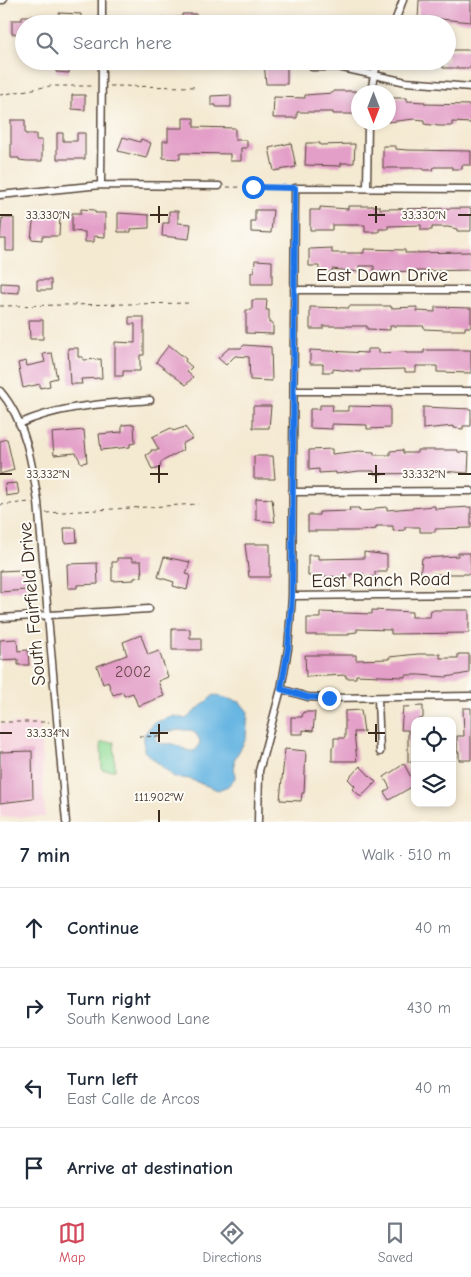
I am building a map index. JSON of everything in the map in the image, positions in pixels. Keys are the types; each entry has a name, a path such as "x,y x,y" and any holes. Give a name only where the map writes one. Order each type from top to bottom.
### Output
{"street":[{"path":"102,0 102,15"},
{"path":"397,15 403,0"},
{"path":"101,185 102,70"},
{"path":"354,70 432,85 471,87"},
{"path":"372,85 376,70"},
{"path":"367,188 368,130"},
{"path":"0,195 101,185 219,186"},
{"path":"258,822 259,771 281,689 288,649 292,596 295,188 471,189"},
{"name":"East Dawn Drive","path":"294,290 471,290"},
{"name":"South Fairfield Drive","path":"0,390 7,399 19,424 31,461 38,502 47,614 59,722 66,822"},
{"path":"294,391 471,391"},
{"path":"19,424 37,416 78,406 150,400"},
{"path":"292,492 471,491"},
{"name":"East Ranch Road","path":"292,596 471,594"},
{"path":"0,618 149,609"},
{"path":"281,689 308,697 471,696"},
{"path":"378,698 380,752"}],"path":[{"path":"219,186 295,188"},
{"path":"0,306 192,303"},
{"path":"0,506 38,502"},
{"path":"39,513 198,504"},
{"path":"0,722 59,722"},
{"path":"139,736 162,737"}],"shaded area":[{"path":"40,723 45,817 0,817 0,724"}],"green space":[{"path":"101,742 114,742 115,770 102,770"}],"water":[{"path":"214,695 240,702 248,712 246,739 234,760 235,778 228,786 218,790 189,779 174,777 144,751 144,735 153,723 174,716 186,719","holes":["191,730 200,741 196,750 193,751 173,744 160,744 155,739 157,733 169,731"]}],"building":[{"path":"419,0 471,0 471,22 456,21 456,15 418,15"},
{"path":"59,13 81,14 81,15 59,15"},
{"path":"12,20 15,20 15,34 12,34"},
{"path":"456,50 471,50 471,68 456,68"},
{"path":"56,70 69,70 69,73 56,72"},
{"path":"265,70 287,70 287,84 266,84"},
{"path":"333,91 351,91 351,114 297,112 297,118 273,118 274,97 305,98 305,95 333,93"},
{"path":"72,95 85,95 85,110 72,109"},
{"path":"231,95 231,107 211,105 211,96"},
{"path":"396,98 407,98 407,101 425,102 425,104 471,105 471,123 452,122 452,126 439,126 424,124 424,120 396,121"},
{"path":"183,118 194,118 194,127 235,128 235,140 247,140 247,148 241,148 241,161 230,161 230,154 180,153 180,159 163,158 163,141 168,141 168,128 183,128"},
{"path":"11,120 25,120 25,134 36,134 36,140 42,140 42,161 11,158"},
{"path":"57,133 63,133 63,141 77,141 77,133 85,133 85,159 57,159"},
{"path":"123,137 140,142 141,139 151,143 146,158 118,151"},
{"path":"291,143 296,167 274,171 269,148"},
{"path":"306,143 320,143 320,145 355,144 354,163 341,163 341,166 305,165"},
{"path":"383,146 396,146 396,149 407,150 471,151 471,165 462,165 462,169 434,167 433,170 423,170 423,168 383,168"},
{"path":"348,206 380,206 380,209 471,208 471,231 457,231 457,229 448,227 432,227 432,230 421,230 421,225 388,226 388,229 379,229 379,232 365,232 365,225 332,225 332,230 310,230 310,210 320,210 320,207 348,209"},
{"path":"81,209 95,210 95,213 105,213 105,237 94,236 94,242 85,242 85,232 72,231 72,213 81,213"},
{"path":"255,210 273,210 271,233 251,232 251,221 255,221"},
{"path":"169,211 178,211 178,223 191,224 189,239 162,236 163,223 169,223"},
{"path":"118,213 149,215 149,228 131,229 131,232 118,232"},
{"path":"34,215 60,216 59,236 42,236 42,240 31,239"},
{"path":"2,218 14,218 14,251 6,251 6,239 0,239"},
{"path":"332,248 332,253 364,253 364,249 405,250 405,253 471,252 471,270 374,272 374,266 359,266 359,272 332,269 332,272 319,272 319,266 309,266 309,249"},
{"path":"255,260 272,261 272,284 251,284 251,272 254,273"},
{"path":"37,280 51,280 51,290 37,290"},
{"path":"1,283 19,284 19,293 1,292"},
{"path":"252,300 267,300 266,310 269,310 269,323 273,323 273,334 246,333 246,310 252,310"},
{"path":"349,306 417,307 417,311 435,312 435,307 471,308 471,327 465,327 465,330 424,329 424,326 390,326 390,330 367,329 367,326 323,326 323,329 310,329 310,307 349,308"},
{"path":"129,317 144,317 144,355 140,355 140,371 123,371 123,376 115,376 115,342 135,343 135,324 129,324"},
{"path":"29,320 43,320 43,339 30,339"},
{"path":"169,345 186,359 185,361 192,367 187,372 193,377 186,385 156,362"},
{"path":"244,345 271,347 272,381 250,380 249,357 235,356 226,365 218,358 229,348 241,348"},
{"path":"68,348 78,348 78,357 83,357 83,360 101,359 102,378 81,379 82,384 70,384"},
{"path":"367,349 379,349 379,353 424,353 424,350 471,350 471,373 437,372 437,366 416,366 416,372 405,372 405,369 360,370 360,372 333,369 333,372 323,372 323,364 310,364 310,350 367,353"},
{"path":"52,353 57,378 49,380 50,386 40,388 40,384 23,388 18,363 26,361 27,366 45,362 43,354"},
{"path":"320,405 333,405 332,411 348,411 348,406 390,407 390,428 367,429 367,425 332,424 332,429 310,428 310,409 320,409"},
{"path":"253,406 271,406 269,428 253,428"},
{"path":"423,407 471,409 471,426 463,426 463,429 454,428 454,426 423,429"},
{"path":"134,424 135,443 130,444 130,447 101,450 99,434 122,432 122,425"},
{"path":"185,427 193,438 182,444 183,450 161,462 160,468 152,470 146,455 151,450 159,450 152,437 171,428 173,431"},
{"path":"84,430 87,462 81,463 76,453 54,455 52,433"},
{"path":"7,439 14,470 0,474 0,441"},
{"path":"332,449 332,454 359,451 374,452 374,455 390,455 390,451 403,450 403,453 417,453 417,450 458,450 458,452 469,453 468,473 441,471 441,473 374,474 374,471 359,471 336,474 336,472 319,473 319,469 309,470 309,450"},
{"path":"254,456 273,456 275,479 254,479"},
{"path":"17,483 19,494 6,496 5,484"},
{"path":"256,498 272,499 275,522 256,520"},
{"path":"435,506 435,509 471,507 471,528 435,529 435,532 420,532 420,527 405,527 405,530 393,531 393,526 376,526 376,529 360,531 308,531 308,515 319,515 319,512 350,511 349,508 359,508 359,511 387,507 387,510"},
{"path":"64,528 76,528 77,542 65,543"},
{"path":"245,544 270,544 270,577 249,577"},
{"path":"364,552 387,555 387,572 375,572 375,577 364,577 364,574 350,574 350,577 308,576 308,555 318,555 318,559 364,558"},
{"path":"458,553 470,553 471,574 433,574 433,576 420,577 422,558 458,556"},
{"path":"164,557 190,562 186,574 190,575 187,590 173,586 174,582 158,577"},
{"path":"117,558 132,558 132,561 141,561 142,577 134,578 134,580 112,581 112,562 117,562"},
{"path":"97,563 98,584 77,585 77,588 68,588 67,564"},
{"path":"21,570 21,576 26,576 26,590 0,592 0,571"},
{"path":"372,610 412,612 412,617 430,617 431,610 469,610 469,633 391,634 391,630 357,629 357,632 349,633 349,635 307,635 307,618 320,618 320,612 372,614"},
{"path":"172,629 190,629 190,638 201,638 201,650 172,650"},
{"path":"141,635 148,655 159,651 168,677 158,681 164,696 138,706 133,693 124,696 123,692 113,695 108,682 103,684 97,666 127,655 123,642"},
{"path":"17,639 18,651 28,650 29,665 18,665 18,659 0,660 0,640"},
{"path":"440,654 440,658 458,658 458,654 469,654 469,673 446,677 356,675 356,678 346,678 346,675 306,677 305,655 356,655 356,660 389,659 389,657"},
{"path":"423,706 423,717 411,717 411,762 408,762 408,730 401,730 403,707"},
{"path":"463,708 471,708 471,760 459,760 459,752 457,752 457,736 464,736"},
{"path":"361,710 364,732 354,732 357,761 332,761 334,738 345,738 345,711"},
{"path":"303,712 315,712 313,731 303,730 303,734 291,734 291,717 302,717"},
{"path":"285,749 306,751 304,793 302,793 301,801 280,800"},
{"path":"32,751 33,799 0,803 0,752"},
{"path":"404,764 411,777 411,787 389,800 384,792 390,788 384,777"},
{"path":"360,766 376,782 361,797 353,789 355,786 348,779"}],"route":[{"path":"253,187 295,188 292,596 288,649 281,689 308,697 329,698"}]}
